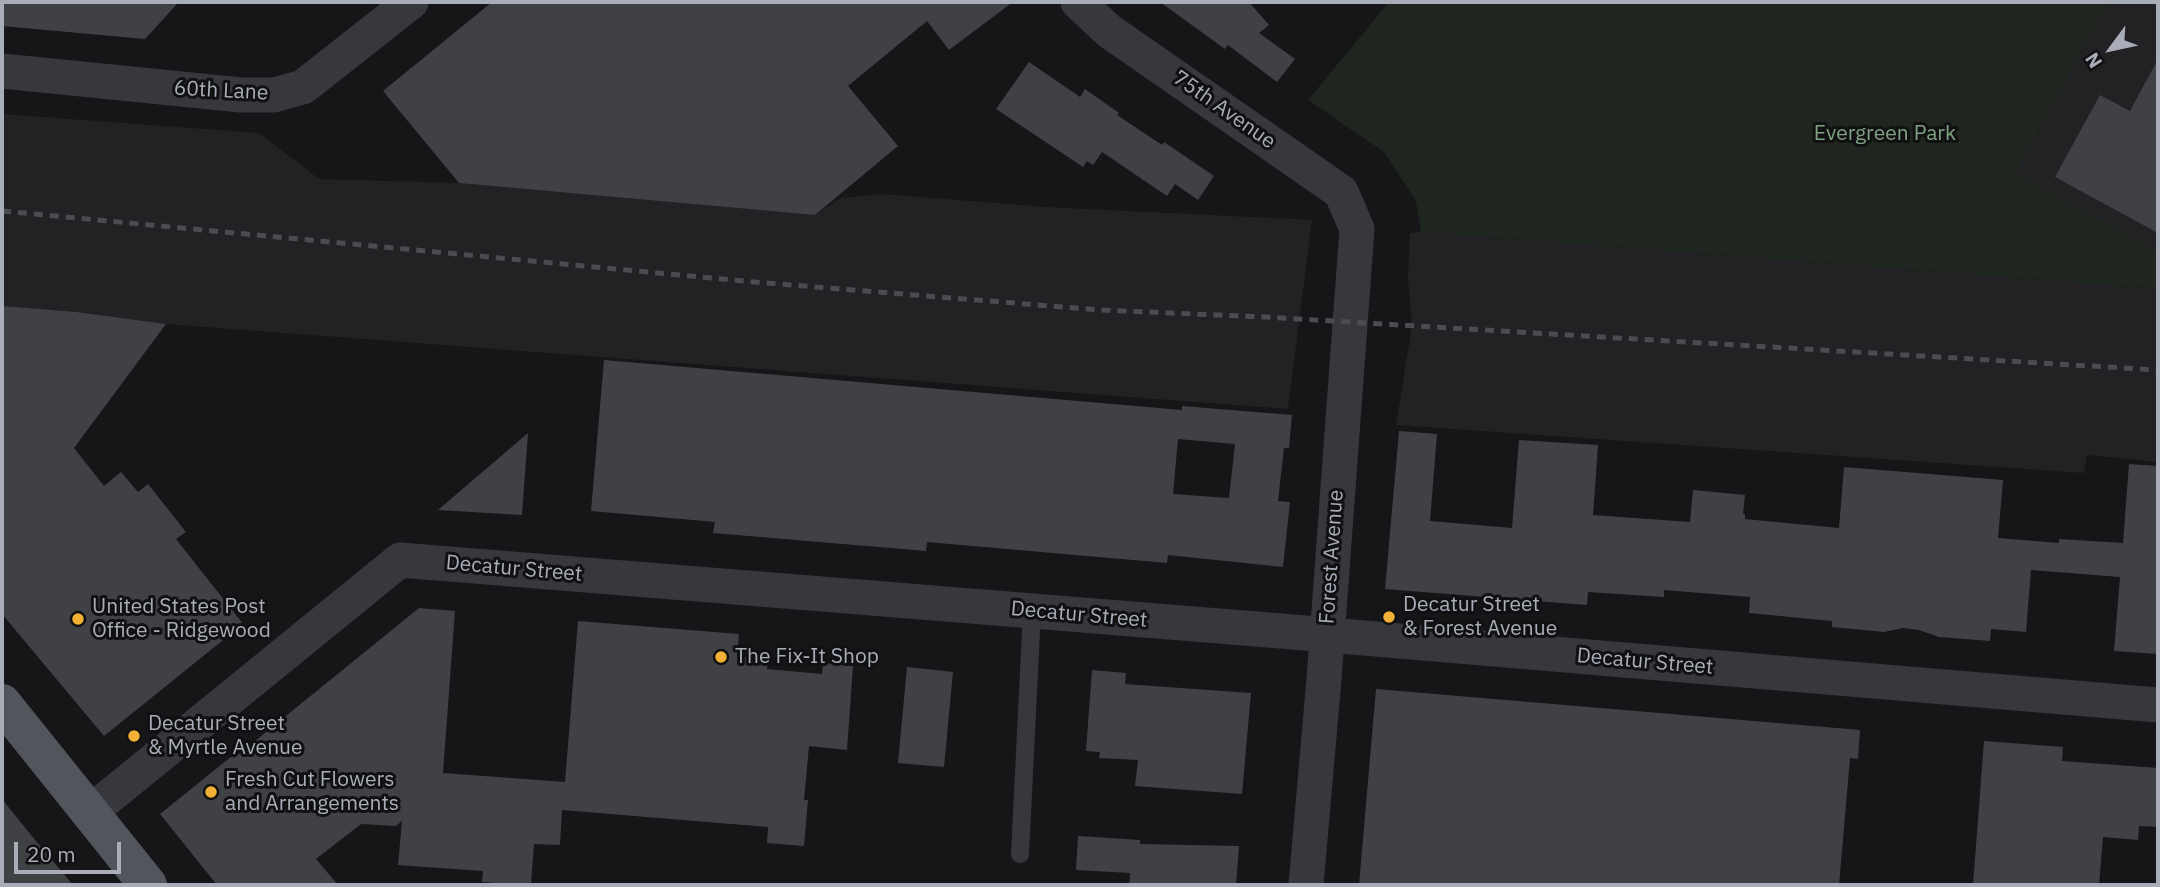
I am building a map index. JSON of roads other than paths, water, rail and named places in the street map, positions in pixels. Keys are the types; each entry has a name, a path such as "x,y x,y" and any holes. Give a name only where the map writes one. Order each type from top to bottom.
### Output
{"main road":[{"path":"2,703 89,813 139,882"}],"street":[{"name":"60th Lane","path":"2,71 241,96 274,95 303,87 411,2"},
{"name":"75th Avenue","path":"1085,4 1109,31 1341,192 1357,229"},
{"name":"Forest Avenue","path":"1306,885 1357,229"},
{"name":"Decatur Street","path":"89,813 400,560 2158,705"}],"lane":[{"path":"1020,854 1032,611"}],"railway":[{"path":"2,211 754,282 1100,310 1265,317 2158,370"}],"place":[{"name":"Decatur Street & Forest Avenue","path":"1389,617"},
{"name":"United States Post Office - Ridgewood","path":"78,619"},
{"name":"The Fix-It Shop","path":"721,657"},
{"name":"Decatur Street & Myrtle Avenue","path":"134,736"},
{"name":"Fresh Cut Flowers and Arrangements","path":"211,792"}],"park label":[{"name":"Evergreen Park","path":"1885,134"}]}
